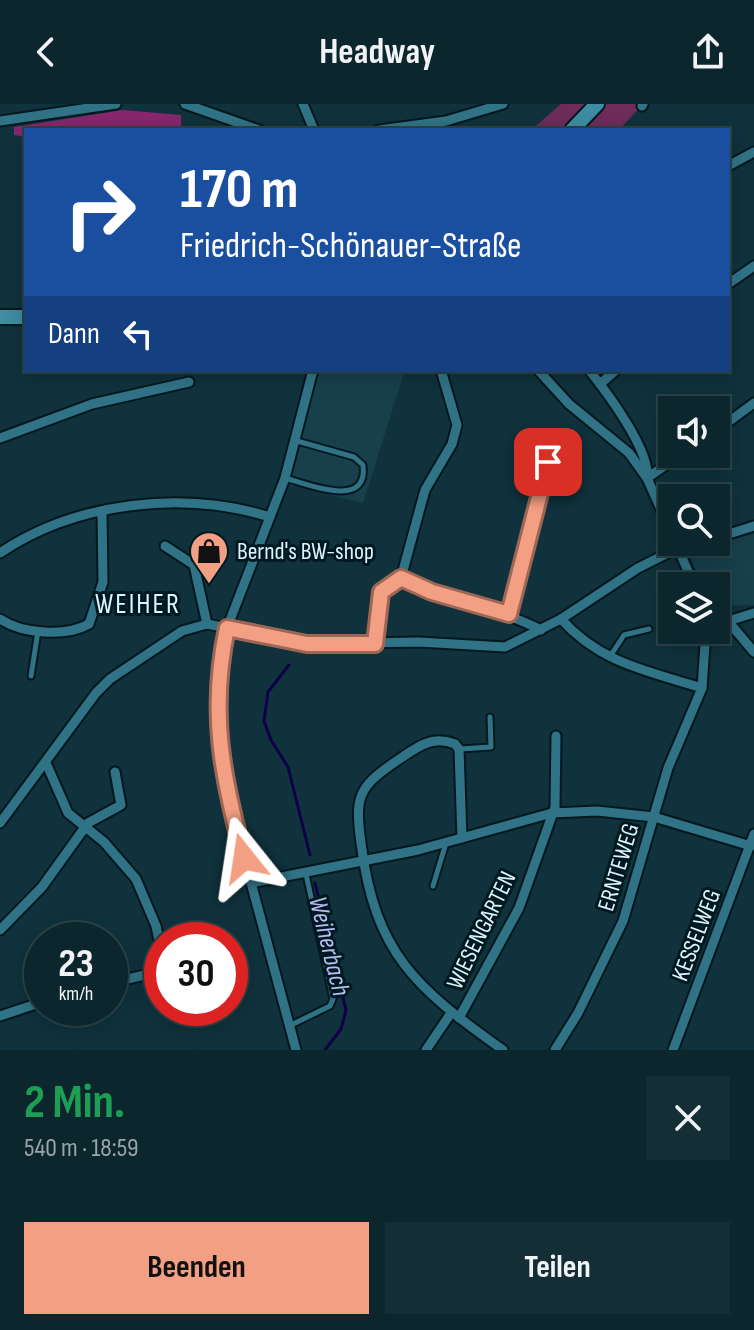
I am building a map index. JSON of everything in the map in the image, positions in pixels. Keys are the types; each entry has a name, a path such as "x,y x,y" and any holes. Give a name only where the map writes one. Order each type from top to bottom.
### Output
{"main road":[{"path":"574,128 597,104"},
{"path":"0,317 24,317"}],"street":[{"path":"0,121 116,104"},
{"path":"185,104 253,128"},
{"path":"303,104 313,128"},
{"path":"394,128 446,121 503,104"},
{"path":"730,165 754,152"},
{"path":"730,283 754,266"},
{"path":"296,1050 231,808 217,728 218,671 227,628 297,441 313,372"},
{"path":"375,644 381,592 401,578 425,490 452,444 457,425 442,372"},
{"path":"540,372 569,404 617,440 647,478 658,503"},
{"path":"591,372 637,444 648,469 647,478"},
{"path":"600,384 614,372"},
{"path":"0,438 92,404 189,382"},
{"path":"730,421 754,403"},
{"path":"509,614 536,501 553,455"},
{"path":"647,478 662,468"},
{"path":"0,553 49,528 102,512 176,504 270,517"},
{"path":"0,619 20,628 38,630 80,629 89,624 103,582 102,512"},
{"path":"730,534 754,526"},
{"path":"165,546 194,565 207,624"},
{"path":"0,823 82,711 110,679 182,631 207,624 307,644 419,642 505,647 561,619 658,556"},
{"path":"401,578 432,592 509,614 541,630"},
{"path":"730,620 754,613"},
{"path":"561,619 574,634 609,659 702,688"},
{"path":"730,623 754,652"},
{"name":"ERNTEWEG","path":"555,1050 578,1013 623,921 680,736 702,688 705,644"},
{"name":"WIESENGARTEN","path":"426,1050 455,1016 519,908 557,799 556,736"},
{"path":"462,838 459,749 449,741 429,740 370,779 362,791 356,815 362,861 378,921 420,985 497,1048"},
{"path":"46,763 58,797 68,813 104,842 136,879 147,901 162,955 159,968 128,978"},
{"path":"0,930 42,887 93,819 121,805 115,772"},
{"path":"251,883 446,843 552,813 597,811 654,817 751,846"},
{"name":"KESSELWEG","path":"673,1050 754,834"},
{"path":"0,1016 24,1008"}],"lane":[{"path":"285,478 338,493 355,487 363,477 363,465 354,457 297,441"},
{"path":"609,659 624,635 649,629"},
{"path":"31,676 38,630"},
{"path":"459,749 491,747 490,717"},
{"path":"433,886 446,843"},
{"path":"289,1026 330,1006 333,999 306,873"}],"shaded area":[{"path":"561,104 589,104 563,128 533,128"},
{"path":"597,104 643,104 621,128 574,128"},
{"path":"123,110 181,115 181,128 24,128 24,137 14,135 14,127"},
{"path":"315,372 404,372 363,503 285,484"},
{"path":"754,534 754,605 730,606 730,572 698,572 694,567 693,556 730,556 730,540"}],"waterway":[{"name":"Weiherbach","path":"289,665 268,692 264,721 271,740 288,767 310,855"},
{"name":"Weiherbach","path":"315,883 346,1010 341,1029 325,1050"}],"place":[{"name":"Bernd's BW-shop","path":"209,585"}],"district":[{"name":"WEIHER","path":"138,603"}],"route":[{"path":"244,858 222,766 217,728 218,671 227,628 307,644 375,644 381,592 392,581 401,578 432,592 509,614 548,462"}]}
